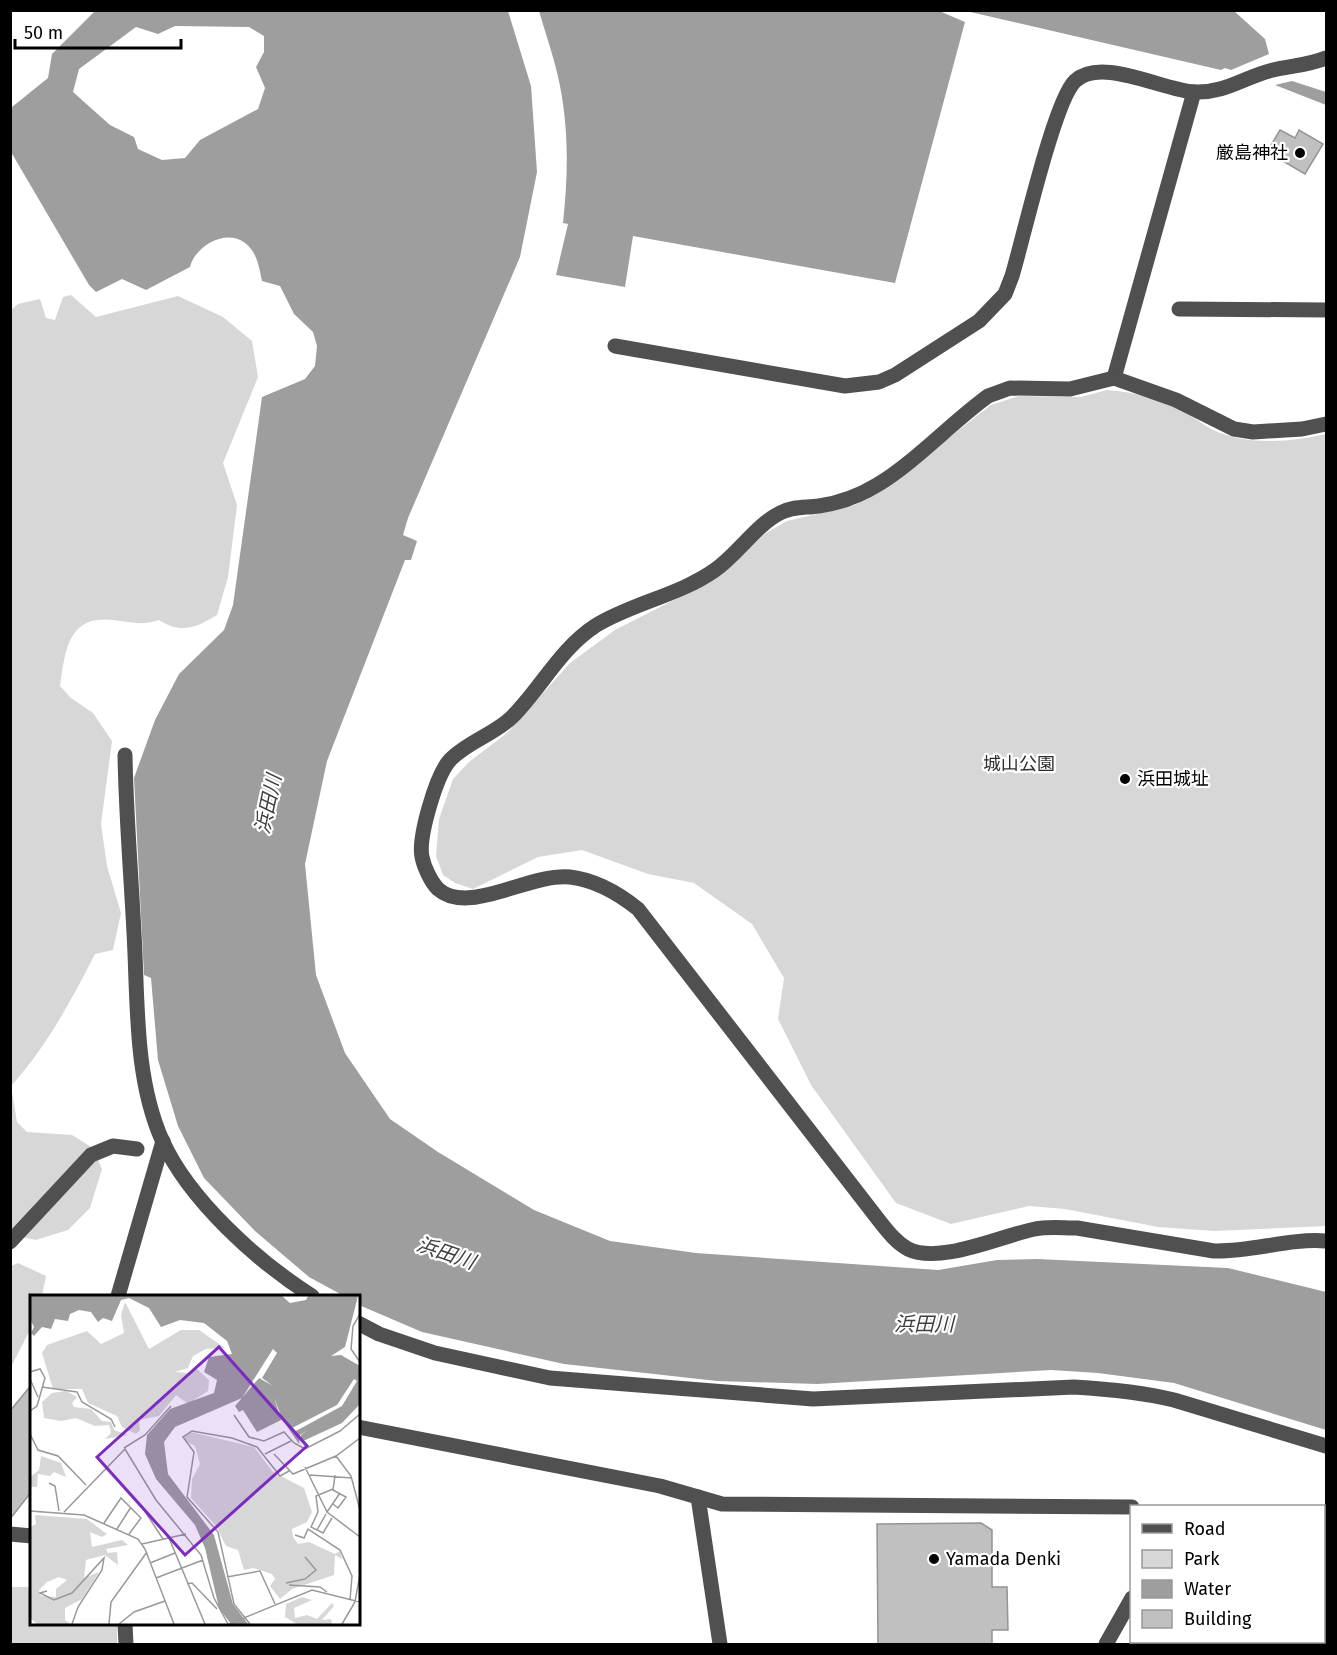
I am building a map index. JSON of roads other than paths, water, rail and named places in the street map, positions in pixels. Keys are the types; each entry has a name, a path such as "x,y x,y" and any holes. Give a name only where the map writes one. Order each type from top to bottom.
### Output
{"street":[{"path":"615,346 845,386 879,382 895,375 979,321 1005,294 1060,106 1076,80 1087,73 1113,73 1194,92 1229,89 1263,73 1326,58"},
{"path":"1114,378 1194,92"},
{"path":"1179,309 1326,310"},
{"path":"1326,424 1302,429 1253,432 1234,429 1176,400 1114,378 1070,389 1010,388 988,396 878,485 849,499 819,506 793,507 779,513 714,571 686,587 620,613 593,627 570,647 511,718 450,760 442,771 430,806 421,856 437,888 462,900 480,898 543,878 569,877 592,882 618,893 645,918 881,1223 896,1240 910,1250 924,1252 951,1250 989,1244 1037,1228 1057,1227 1077,1228 1231,1252 1292,1242 1326,1241"},
{"path":"125,755 128,852 140,1035 152,1111 163,1141 189,1187 246,1244 311,1295"},
{"path":"118,1295 163,1141"},
{"path":"11,1240 91,1155 113,1146 137,1149"},
{"path":"360,1324 379,1334 435,1353 550,1378 813,1399 1074,1387 1101,1389 1148,1394 1185,1403 1326,1446"},
{"path":"360,1427 660,1486 722,1504 1130,1507"},
{"path":"698,1497 720,1644"},
{"path":"10,1534 30,1536"},
{"path":"1106,1644 1130,1600"},
{"path":"125,1625 126,1644"}],"water":[{"path":"937,10 965,22 895,283 633,236 625,287 556,275 568,224 563,223 567,172 566,137 558,76 539,11"},
{"name":"浜田川","path":"95,11 508,11 531,86 537,172 520,257 408,518 403,535 417,541 411,560 405,560 327,761 305,864 316,975 345,1053 390,1119 438,1152 534,1210 610,1241 696,1253 938,1270 997,1260 1037,1259 1228,1268 1326,1292 1326,1430 1174,1383 1098,1373 1051,1370 817,1384 717,1381 564,1364 422,1332 360,1305 360,1295 342,1295 309,1277 255,1231 204,1178 178,1126 158,1060 151,978 144,975 134,778 155,720 179,674 224,630 233,605 262,397 305,379 315,366 317,346 313,332 294,314 280,286 262,281 257,260 249,247 229,237 221,238 205,246 193,259 190,267 146,290 122,279 96,292 89,285 11,152 12,107 48,78 52,54","holes":["175,26 249,27 264,36 264,52 256,67 265,88 258,109 200,140 185,158 162,160 138,149 134,137 110,125 73,92 79,69 136,27 158,34"]},
{"path":"966,11 1234,11 1265,39 1269,54 1231,70 1225,68 1221,70"},
{"path":"1292,81 1326,92 1326,105 1275,85"}],"place":[{"name":"厳島神社","path":"1300,153"},
{"name":"浜田城址","path":"1125,779"},
{"name":"Yamada Denki","path":"934,1559"}],"park label":[{"name":"城山公園","path":"1019,764"}]}
